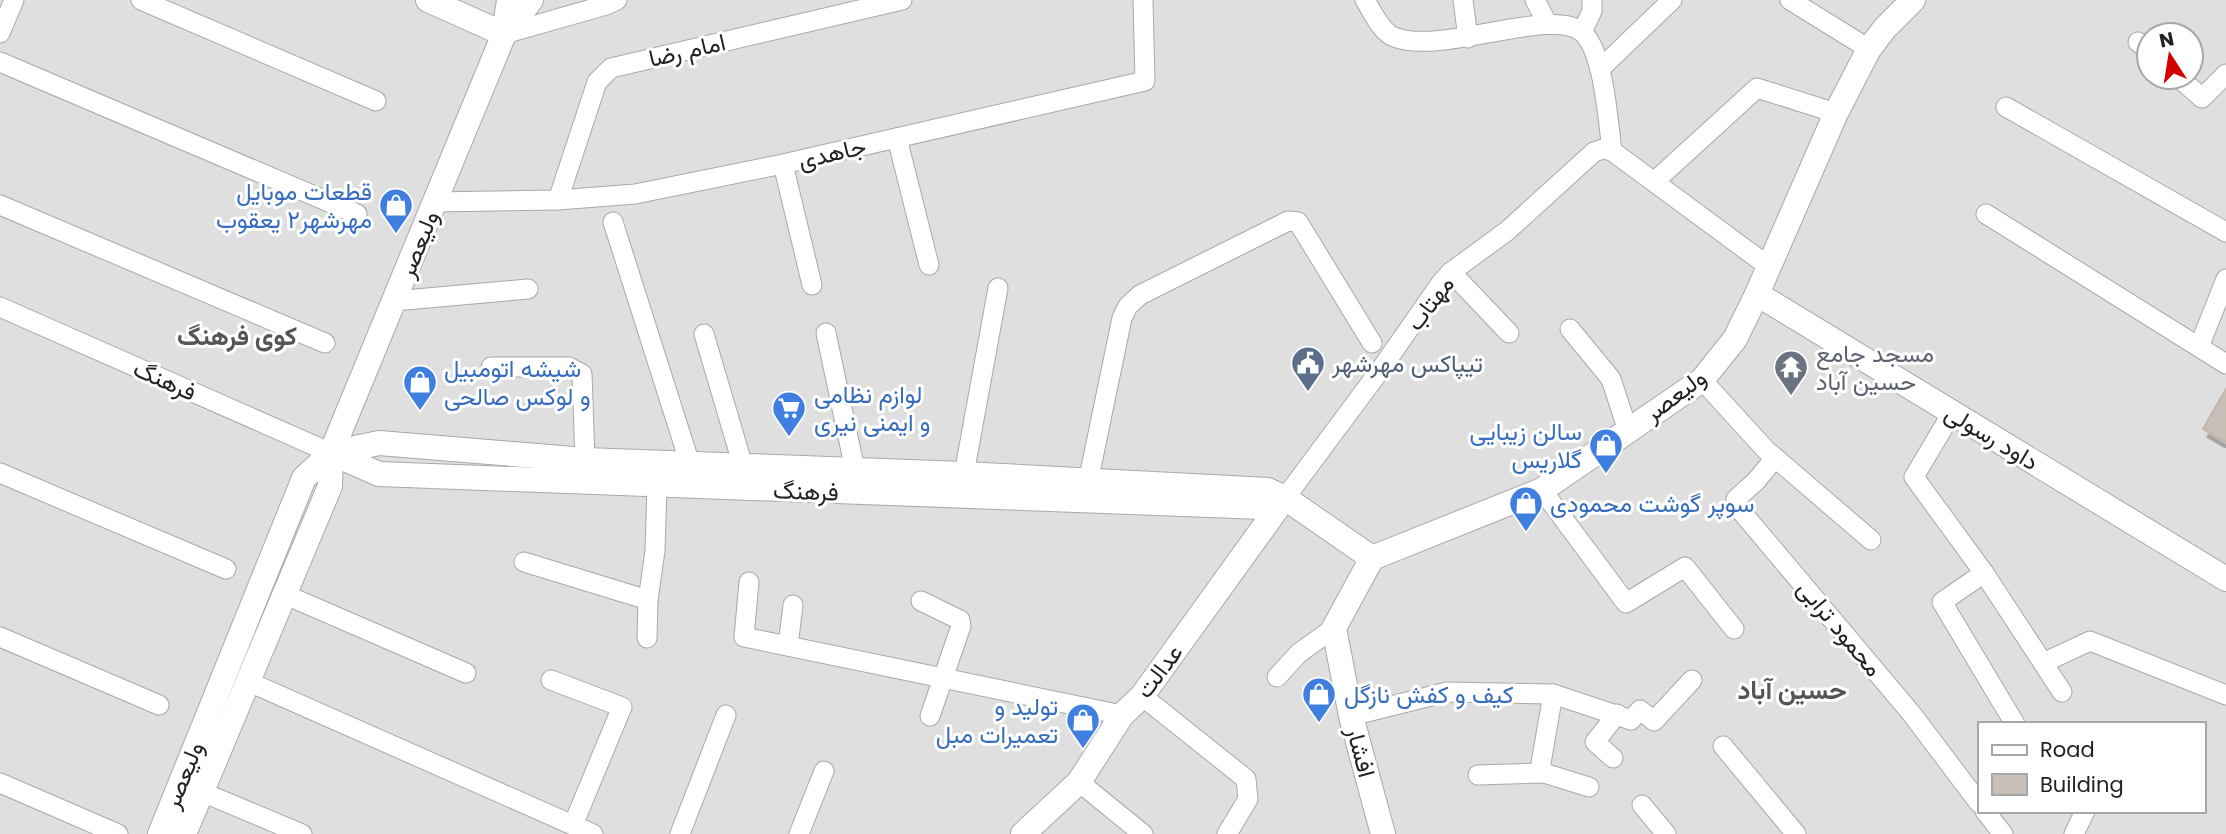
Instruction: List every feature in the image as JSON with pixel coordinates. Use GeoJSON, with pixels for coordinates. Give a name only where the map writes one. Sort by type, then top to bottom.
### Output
{"type":"FeatureCollection","features":[{"type":"Feature","properties":{"kind":"street"},"geometry":{"type":"LineString","coordinates":[[0,33],[14,0]]}},
{"type":"Feature","properties":{"kind":"street"},"geometry":{"type":"LineString","coordinates":[[141,0],[376,101]]}},
{"type":"Feature","properties":{"kind":"street"},"geometry":{"type":"LineString","coordinates":[[428,0],[504,34],[617,0]]}},
{"type":"Feature","properties":{"kind":"street"},"geometry":{"type":"LineString","coordinates":[[504,34],[509,0]]}},
{"type":"Feature","properties":{"kind":"street"},"geometry":{"type":"LineString","coordinates":[[504,34],[531,0]]}},
{"type":"Feature","properties":{"kind":"street","name":"امام رضا"},"geometry":{"type":"LineString","coordinates":[[558,200],[597,82],[611,68],[902,0]]}},
{"type":"Feature","properties":{"kind":"street"},"geometry":{"type":"LineString","coordinates":[[1365,0],[1392,37],[1418,41],[1468,38],[1547,23],[1567,23],[1582,32],[1592,46],[1600,69],[1612,151],[1768,266]]}},
{"type":"Feature","properties":{"kind":"street"},"geometry":{"type":"LineString","coordinates":[[1463,0],[1468,38]]}},
{"type":"Feature","properties":{"kind":"street"},"geometry":{"type":"LineString","coordinates":[[1535,0],[1547,23]]}},
{"type":"Feature","properties":{"kind":"street"},"geometry":{"type":"LineString","coordinates":[[1582,32],[1592,11],[1592,0]]}},
{"type":"Feature","properties":{"kind":"street"},"geometry":{"type":"LineString","coordinates":[[1600,69],[1672,0]]}},
{"type":"Feature","properties":{"kind":"street"},"geometry":{"type":"LineString","coordinates":[[1790,0],[1869,50]]}},
{"type":"Feature","properties":{"kind":"street","name":"ولیعصر"},"geometry":{"type":"LineString","coordinates":[[1372,558],[1542,490],[1702,380],[1735,339],[1836,113],[1869,50],[1885,28],[1913,0]]}},
{"type":"Feature","properties":{"kind":"street","name":"جاهدی"},"geometry":{"type":"LineString","coordinates":[[435,202],[558,200],[635,194],[783,164],[1145,81],[1148,1]]}},
{"type":"Feature","properties":{"kind":"street","name":"ولیعصر"},"geometry":{"type":"LineString","coordinates":[[184,834],[330,486],[331,453],[504,34]]}},
{"type":"Feature","properties":{"kind":"street"},"geometry":{"type":"LineString","coordinates":[[0,62],[358,214]]}},
{"type":"Feature","properties":{"kind":"street"},"geometry":{"type":"LineString","coordinates":[[2193,91],[2202,99],[2226,74]]}},
{"type":"Feature","properties":{"kind":"street"},"geometry":{"type":"LineString","coordinates":[[1655,181],[1757,88],[1836,113]]}},
{"type":"Feature","properties":{"kind":"street"},"geometry":{"type":"LineString","coordinates":[[2006,107],[2226,232]]}},
{"type":"Feature","properties":{"kind":"street"},"geometry":{"type":"LineString","coordinates":[[897,138],[929,265]]}},
{"type":"Feature","properties":{"kind":"street","name":"مهتاب"},"geometry":{"type":"LineString","coordinates":[[1285,498],[1381,369],[1441,282],[1507,231],[1585,158],[1603,149],[1612,151]]}},
{"type":"Feature","properties":{"kind":"street"},"geometry":{"type":"LineString","coordinates":[[783,164],[812,285]]}},
{"type":"Feature","properties":{"kind":"street"},"geometry":{"type":"LineString","coordinates":[[0,205],[325,343]]}},
{"type":"Feature","properties":{"kind":"street"},"geometry":{"type":"LineString","coordinates":[[1986,214],[2226,364]]}},
{"type":"Feature","properties":{"kind":"street"},"geometry":{"type":"LineString","coordinates":[[1088,482],[1122,318],[1128,306],[1140,295],[1288,220],[1298,222],[1301,226],[1372,343]]}},
{"type":"Feature","properties":{"kind":"street"},"geometry":{"type":"LineString","coordinates":[[613,222],[690,464]]}},
{"type":"Feature","properties":{"kind":"street"},"geometry":{"type":"LineString","coordinates":[[1451,272],[1509,332]]}},
{"type":"Feature","properties":{"kind":"street"},"geometry":{"type":"LineString","coordinates":[[2199,347],[2226,279]]}},
{"type":"Feature","properties":{"kind":"street"},"geometry":{"type":"LineString","coordinates":[[964,474],[998,288]]}},
{"type":"Feature","properties":{"kind":"street"},"geometry":{"type":"LineString","coordinates":[[394,301],[528,289]]}},
{"type":"Feature","properties":{"kind":"street","name":"داود رسولی"},"geometry":{"type":"LineString","coordinates":[[1757,294],[2226,579]]}},
{"type":"Feature","properties":{"kind":"street","name":"فرهنگ"},"geometry":{"type":"LineString","coordinates":[[0,307],[379,474],[1263,507],[1285,498]]}},
{"type":"Feature","properties":{"kind":"street"},"geometry":{"type":"LineString","coordinates":[[1570,329],[1611,379],[1628,431]]}},
{"type":"Feature","properties":{"kind":"street"},"geometry":{"type":"LineString","coordinates":[[826,333],[855,470]]}},
{"type":"Feature","properties":{"kind":"street"},"geometry":{"type":"LineString","coordinates":[[704,334],[743,466]]}},
{"type":"Feature","properties":{"kind":"street"},"geometry":{"type":"LineString","coordinates":[[491,367],[569,367],[582,374],[585,460]]}},
{"type":"Feature","properties":{"kind":"street"},"geometry":{"type":"LineString","coordinates":[[1702,380],[1776,458],[1871,540]]}},
{"type":"Feature","properties":{"kind":"street"},"geometry":{"type":"LineString","coordinates":[[1952,413],[1914,477],[1984,573],[2062,691]]}},
{"type":"Feature","properties":{"kind":"street","name":"فرهنگ"},"geometry":{"type":"LineString","coordinates":[[331,453],[379,443],[585,460],[964,474],[1268,490],[1285,498],[1372,558]]}},
{"type":"Feature","properties":{"kind":"street","name":"ولیعصر"},"geometry":{"type":"LineString","coordinates":[[160,834],[304,478],[331,453]]}},
{"type":"Feature","properties":{"kind":"street","name":"محمود ترابی"},"geometry":{"type":"LineString","coordinates":[[1776,458],[1736,499],[1740,510],[1911,713],[1978,802]]}},
{"type":"Feature","properties":{"kind":"street"},"geometry":{"type":"LineString","coordinates":[[0,473],[226,569]]}},
{"type":"Feature","properties":{"kind":"street"},"geometry":{"type":"LineString","coordinates":[[647,638],[648,600],[655,551],[657,486]]}},
{"type":"Feature","properties":{"kind":"street"},"geometry":{"type":"LineString","coordinates":[[1542,490],[1626,603],[1685,567],[1734,629]]}},
{"type":"Feature","properties":{"kind":"street","name":"عدالت"},"geometry":{"type":"LineString","coordinates":[[1029,833],[1079,782],[1122,715],[1142,696],[1285,498]]}},
{"type":"Feature","properties":{"kind":"street"},"geometry":{"type":"LineString","coordinates":[[1277,677],[1300,653],[1334,628],[1372,558]]}},
{"type":"Feature","properties":{"kind":"street"},"geometry":{"type":"LineString","coordinates":[[524,562],[648,600]]}},
{"type":"Feature","properties":{"kind":"street"},"geometry":{"type":"LineString","coordinates":[[1984,573],[1942,602],[2014,722]]}},
{"type":"Feature","properties":{"kind":"street"},"geometry":{"type":"LineString","coordinates":[[749,582],[744,637],[1122,715]]}},
{"type":"Feature","properties":{"kind":"street"},"geometry":{"type":"LineString","coordinates":[[286,595],[466,673]]}},
{"type":"Feature","properties":{"kind":"street"},"geometry":{"type":"LineString","coordinates":[[920,601],[960,620],[960,633],[930,716]]}},
{"type":"Feature","properties":{"kind":"street"},"geometry":{"type":"LineString","coordinates":[[788,646],[793,604]]}},
{"type":"Feature","properties":{"kind":"street","name":"افشار"},"geometry":{"type":"LineString","coordinates":[[1334,628],[1351,716],[1383,834]]}},
{"type":"Feature","properties":{"kind":"street"},"geometry":{"type":"LineString","coordinates":[[0,637],[159,705]]}},
{"type":"Feature","properties":{"kind":"street"},"geometry":{"type":"LineString","coordinates":[[2043,663],[2090,641],[2226,695]]}},
{"type":"Feature","properties":{"kind":"street"},"geometry":{"type":"LineString","coordinates":[[551,680],[622,708],[573,825]]}},
{"type":"Feature","properties":{"kind":"street"},"geometry":{"type":"LineString","coordinates":[[1351,716],[1447,692],[1553,694],[1632,720],[1640,710],[1654,722],[1692,680]]}},
{"type":"Feature","properties":{"kind":"street"},"geometry":{"type":"LineString","coordinates":[[248,682],[593,834]]}},
{"type":"Feature","properties":{"kind":"street"},"geometry":{"type":"LineString","coordinates":[[1545,773],[1540,769],[1553,694]]}},
{"type":"Feature","properties":{"kind":"street"},"geometry":{"type":"LineString","coordinates":[[1142,696],[1246,779],[1248,799],[1227,834]]}},
{"type":"Feature","properties":{"kind":"street"},"geometry":{"type":"LineString","coordinates":[[1613,758],[1595,742],[1617,714]]}},
{"type":"Feature","properties":{"kind":"street"},"geometry":{"type":"LineString","coordinates":[[680,834],[726,715]]}},
{"type":"Feature","properties":{"kind":"street"},"geometry":{"type":"LineString","coordinates":[[1723,746],[1796,834]]}},
{"type":"Feature","properties":{"kind":"street"},"geometry":{"type":"LineString","coordinates":[[799,834],[824,771]]}},
{"type":"Feature","properties":{"kind":"street"},"geometry":{"type":"LineString","coordinates":[[1478,775],[1545,773],[1589,787]]}},
{"type":"Feature","properties":{"kind":"street"},"geometry":{"type":"LineString","coordinates":[[1079,782],[1143,834]]}},
{"type":"Feature","properties":{"kind":"street"},"geometry":{"type":"LineString","coordinates":[[0,783],[118,834]]}},
{"type":"Feature","properties":{"kind":"street"},"geometry":{"type":"LineString","coordinates":[[202,792],[302,834]]}},
{"type":"Feature","properties":{"kind":"street"},"geometry":{"type":"LineString","coordinates":[[1642,805],[1666,834]]}},
{"type":"Feature","properties":{"kind":"street"},"geometry":{"type":"LineString","coordinates":[[1987,813],[2003,834]]}},
{"type":"Feature","properties":{"kind":"street"},"geometry":{"type":"LineString","coordinates":[[2074,834],[2084,813]]}},
{"type":"Feature","properties":{"kind":"shaded area"},"geometry":{"type":"Polygon","coordinates":[[[0,0],[2226,0],[2226,834],[0,834],[0,0]]]}},
{"type":"Feature","properties":{"kind":"building"},"geometry":{"type":"Polygon","coordinates":[[[2226,389],[2226,440],[2225,442],[2203,429],[2226,389]]]}},
{"type":"Feature","properties":{"kind":"place","name":"قطعات موبایل مهرشهر۲ یعقوب"},"geometry":{"type":"Point","coordinates":[396,235]}},
{"type":"Feature","properties":{"kind":"place","name":"تیپاکس مهرشهر"},"geometry":{"type":"Point","coordinates":[1308,393]}},
{"type":"Feature","properties":{"kind":"place","name":"مسجد جامع حسین آباد"},"geometry":{"type":"Point","coordinates":[1791,397]}},
{"type":"Feature","properties":{"kind":"place","name":"شیشه اتومبیل و لوکس صالحی"},"geometry":{"type":"Point","coordinates":[420,412]}},
{"type":"Feature","properties":{"kind":"place","name":"لوازم نظامی و ایمنی نیری"},"geometry":{"type":"Point","coordinates":[789,438]}},
{"type":"Feature","properties":{"kind":"place","name":"سالن زیبایی گلاریس"},"geometry":{"type":"Point","coordinates":[1606,475]}},
{"type":"Feature","properties":{"kind":"place","name":"سوپر گوشت محمودی"},"geometry":{"type":"Point","coordinates":[1526,533]}},
{"type":"Feature","properties":{"kind":"place","name":"کیف و کفش نازگل"},"geometry":{"type":"Point","coordinates":[1319,724]}},
{"type":"Feature","properties":{"kind":"place","name":"تولید و تعمیرات مبل"},"geometry":{"type":"Point","coordinates":[1083,750]}},
{"type":"Feature","properties":{"kind":"district","name":"کوی فرهنگ"},"geometry":{"type":"Point","coordinates":[237,336]}},
{"type":"Feature","properties":{"kind":"district","name":"حسین آباد"},"geometry":{"type":"Point","coordinates":[1792,690]}}]}
